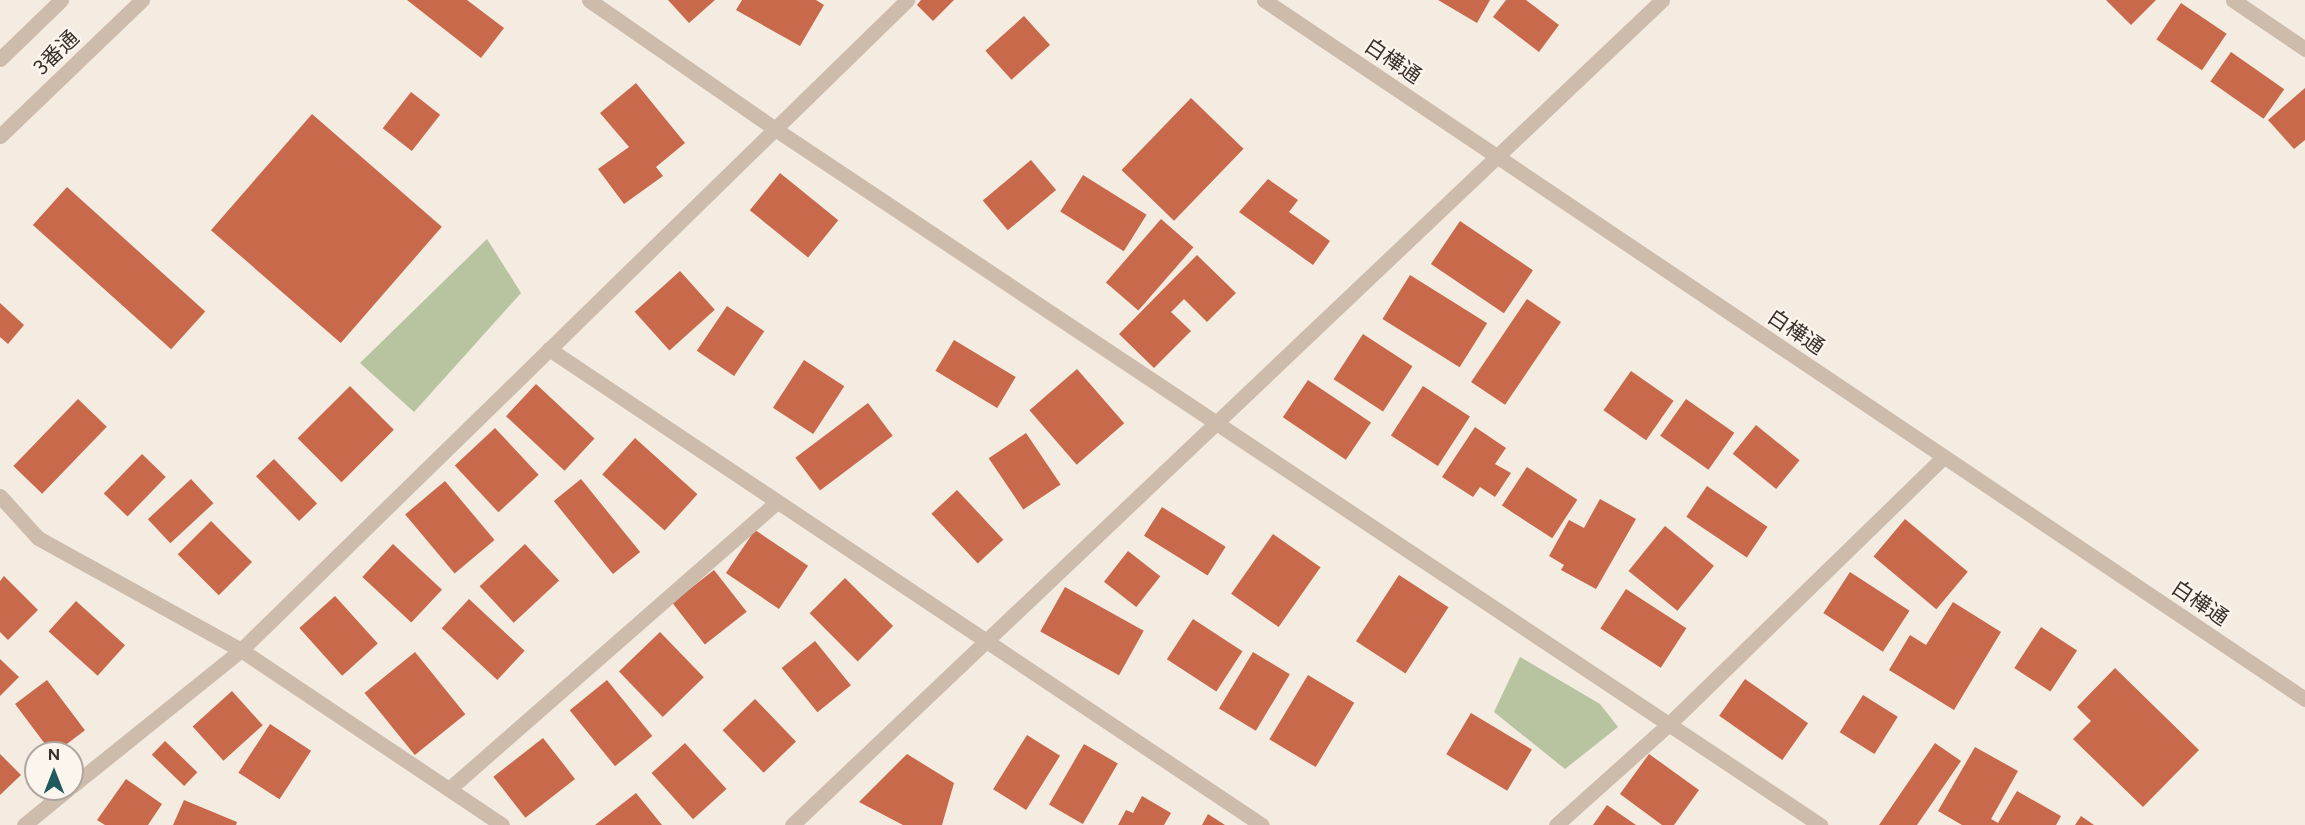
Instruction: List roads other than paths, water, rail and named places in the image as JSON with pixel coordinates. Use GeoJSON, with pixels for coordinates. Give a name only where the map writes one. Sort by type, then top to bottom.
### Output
{"type":"FeatureCollection","features":[{"type":"Feature","properties":{"kind":"street","name":"3番通"},"geometry":{"type":"LineString","coordinates":[[0,59],[61,0]]}},
{"type":"Feature","properties":{"kind":"street","name":"3番通"},"geometry":{"type":"LineString","coordinates":[[0,136],[142,0]]}},
{"type":"Feature","properties":{"kind":"street"},"geometry":{"type":"LineString","coordinates":[[589,0],[775,129],[1820,825]]}},
{"type":"Feature","properties":{"kind":"street"},"geometry":{"type":"LineString","coordinates":[[84,776],[241,650],[907,0]]}},
{"type":"Feature","properties":{"kind":"street","name":"白樺通"},"geometry":{"type":"LineString","coordinates":[[1264,0],[2305,699]]}},
{"type":"Feature","properties":{"kind":"street"},"geometry":{"type":"LineString","coordinates":[[792,825],[1662,0]]}},
{"type":"Feature","properties":{"kind":"street"},"geometry":{"type":"LineString","coordinates":[[2233,0],[2305,49]]}},
{"type":"Feature","properties":{"kind":"street"},"geometry":{"type":"LineString","coordinates":[[549,349],[985,643],[1262,825]]}},
{"type":"Feature","properties":{"kind":"street"},"geometry":{"type":"LineString","coordinates":[[1556,825],[1669,724],[1944,457]]}},
{"type":"Feature","properties":{"kind":"street"},"geometry":{"type":"LineString","coordinates":[[0,496],[38,538],[241,650],[502,825]]}},
{"type":"Feature","properties":{"kind":"street"},"geometry":{"type":"LineString","coordinates":[[449,789],[776,503]]}},
{"type":"Feature","properties":{"kind":"street"},"geometry":{"type":"LineString","coordinates":[[24,825],[53,801]]}}]}
